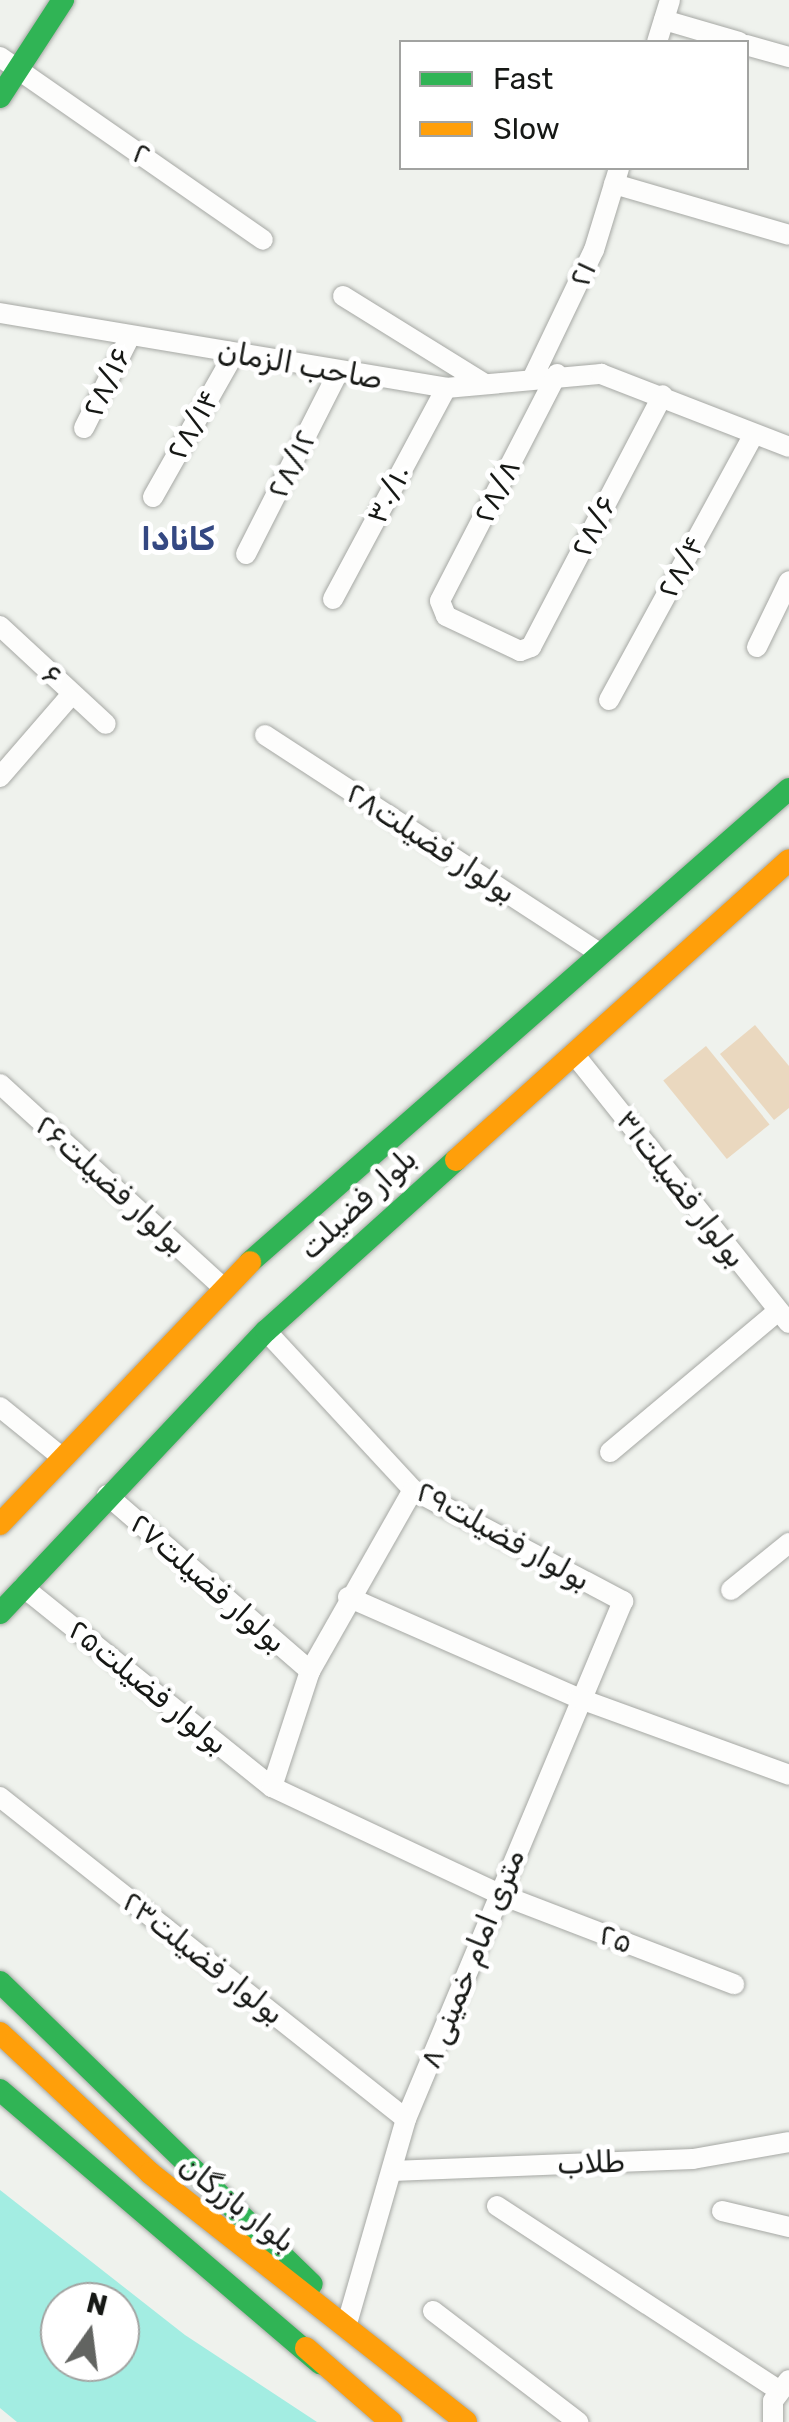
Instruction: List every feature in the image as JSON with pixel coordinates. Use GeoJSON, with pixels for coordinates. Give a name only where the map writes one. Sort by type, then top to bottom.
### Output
{"type":"FeatureCollection","features":[{"type":"Feature","properties":{"kind":"main road"},"geometry":{"type":"LineString","coordinates":[[0,96],[9,62],[63,0]]}},
{"type":"Feature","properties":{"kind":"main road","name":"بلوار فضیلت"},"geometry":{"type":"LineString","coordinates":[[750,820],[789,778]]}},
{"type":"Feature","properties":{"kind":"main road","name":"بلوار فضیلت"},"geometry":{"type":"LineString","coordinates":[[0,1524],[59,1454],[222,1287],[596,952],[789,789]]}},
{"type":"Feature","properties":{"kind":"main road","name":"بلوار فضیلت"},"geometry":{"type":"LineString","coordinates":[[0,1613],[107,1495],[266,1331],[459,1151],[788,866]]}},
{"type":"Feature","properties":{"kind":"main road"},"geometry":{"type":"LineString","coordinates":[[424,1108],[459,1151]]}},
{"type":"Feature","properties":{"kind":"main road"},"geometry":{"type":"LineString","coordinates":[[0,1982],[285,2250],[346,2326]]}},
{"type":"Feature","properties":{"kind":"main road"},"geometry":{"type":"LineString","coordinates":[[0,2033],[150,2174]]}},
{"type":"Feature","properties":{"kind":"main road"},"geometry":{"type":"LineString","coordinates":[[0,2090],[320,2363]]}},
{"type":"Feature","properties":{"kind":"main road","name":"بلوار بازرگان"},"geometry":{"type":"LineString","coordinates":[[150,2174],[466,2422]]}},
{"type":"Feature","properties":{"kind":"main road","name":"بلوار بازرگان"},"geometry":{"type":"LineString","coordinates":[[150,2174],[320,2363],[391,2422]]}},
{"type":"Feature","properties":{"kind":"street"},"geometry":{"type":"LineString","coordinates":[[658,40],[667,10],[734,40]]}},
{"type":"Feature","properties":{"kind":"street"},"geometry":{"type":"LineString","coordinates":[[749,46],[789,57]]}},
{"type":"Feature","properties":{"kind":"street","name":"۲"},"geometry":{"type":"LineString","coordinates":[[9,62],[263,240]]}},
{"type":"Feature","properties":{"kind":"street"},"geometry":{"type":"LineString","coordinates":[[617,176],[789,235]]}},
{"type":"Feature","properties":{"kind":"street","name":"۲۱"},"geometry":{"type":"LineString","coordinates":[[534,375],[617,176]]}},
{"type":"Feature","properties":{"kind":"street"},"geometry":{"type":"LineString","coordinates":[[342,296],[486,384]]}},
{"type":"Feature","properties":{"kind":"street","name":"صاحب الزمان"},"geometry":{"type":"LineString","coordinates":[[0,313],[338,373],[446,388],[534,375],[601,374],[662,394],[789,447]]}},
{"type":"Feature","properties":{"kind":"street","name":"۲۸/۱۶"},"geometry":{"type":"LineString","coordinates":[[84,428],[130,336]]}},
{"type":"Feature","properties":{"kind":"street","name":"۲۸/۱۴"},"geometry":{"type":"LineString","coordinates":[[153,497],[234,354]]}},
{"type":"Feature","properties":{"kind":"street","name":"۲۸/۱۲"},"geometry":{"type":"LineString","coordinates":[[246,554],[338,373]]}},
{"type":"Feature","properties":{"kind":"street","name":"۲۸/۸"},"geometry":{"type":"LineString","coordinates":[[520,651],[440,609],[558,374]]}},
{"type":"Feature","properties":{"kind":"street","name":"۳۰/۱۰"},"geometry":{"type":"LineString","coordinates":[[332,600],[446,388]]}},
{"type":"Feature","properties":{"kind":"street","name":"۲۸/۶"},"geometry":{"type":"LineString","coordinates":[[520,651],[531,647],[662,394]]}},
{"type":"Feature","properties":{"kind":"street","name":"۲۸/۴"},"geometry":{"type":"LineString","coordinates":[[609,700],[754,434]]}},
{"type":"Feature","properties":{"kind":"street"},"geometry":{"type":"LineString","coordinates":[[757,648],[789,581]]}},
{"type":"Feature","properties":{"kind":"street","name":"۶"},"geometry":{"type":"LineString","coordinates":[[0,626],[106,724]]}},
{"type":"Feature","properties":{"kind":"street"},"geometry":{"type":"LineString","coordinates":[[0,777],[72,694]]}},
{"type":"Feature","properties":{"kind":"street","name":"بولوار فضیلت۲۸"},"geometry":{"type":"LineString","coordinates":[[265,735],[596,952]]}},
{"type":"Feature","properties":{"kind":"street","name":"بولوار فضیلت۳۱"},"geometry":{"type":"LineString","coordinates":[[574,1054],[784,1317]]}},
{"type":"Feature","properties":{"kind":"street","name":"بولوار فضیلت۲۶"},"geometry":{"type":"LineString","coordinates":[[0,1084],[222,1287]]}},
{"type":"Feature","properties":{"kind":"street"},"geometry":{"type":"LineString","coordinates":[[610,1452],[784,1317]]}},
{"type":"Feature","properties":{"kind":"street","name":"بولوار فضیلت۲۹"},"geometry":{"type":"LineString","coordinates":[[266,1331],[413,1490],[623,1601]]}},
{"type":"Feature","properties":{"kind":"street"},"geometry":{"type":"LineString","coordinates":[[0,1407],[59,1454]]}},
{"type":"Feature","properties":{"kind":"street"},"geometry":{"type":"LineString","coordinates":[[272,1788],[310,1671],[348,1597],[413,1490]]}},
{"type":"Feature","properties":{"kind":"street","name":"بولوار فضیلت۲۷"},"geometry":{"type":"LineString","coordinates":[[107,1495],[310,1671]]}},
{"type":"Feature","properties":{"kind":"street"},"geometry":{"type":"LineString","coordinates":[[731,1590],[789,1543]]}},
{"type":"Feature","properties":{"kind":"street","name":"بولوار فضیلت۲۵"},"geometry":{"type":"LineString","coordinates":[[23,1587],[272,1788],[499,1894]]}},
{"type":"Feature","properties":{"kind":"street"},"geometry":{"type":"LineString","coordinates":[[348,1597],[578,1698],[789,1775]]}},
{"type":"Feature","properties":{"kind":"street","name":"۸ متری امام خمینی"},"geometry":{"type":"LineString","coordinates":[[346,2326],[406,2119],[578,1698],[623,1601]]}},
{"type":"Feature","properties":{"kind":"street","name":"بولوار فضیلت۲۳"},"geometry":{"type":"LineString","coordinates":[[0,1797],[406,2119]]}},
{"type":"Feature","properties":{"kind":"street","name":"۲۵"},"geometry":{"type":"LineString","coordinates":[[499,1894],[734,1984]]}},
{"type":"Feature","properties":{"kind":"street","name":"طلاب"},"geometry":{"type":"LineString","coordinates":[[392,2171],[694,2159],[789,2142]]}},
{"type":"Feature","properties":{"kind":"street"},"geometry":{"type":"LineString","coordinates":[[497,2206],[783,2385],[773,2422]]}},
{"type":"Feature","properties":{"kind":"street"},"geometry":{"type":"LineString","coordinates":[[722,2211],[789,2227]]}},
{"type":"Feature","properties":{"kind":"street"},"geometry":{"type":"LineString","coordinates":[[433,2311],[578,2422]]}},
{"type":"Feature","properties":{"kind":"shaded area"},"geometry":{"type":"Polygon","coordinates":[[[755,1025],[789,1066],[789,1108],[774,1120],[720,1054],[755,1025]]]}},
{"type":"Feature","properties":{"kind":"shaded area"},"geometry":{"type":"Polygon","coordinates":[[[706,1046],[770,1124],[727,1159],[663,1081],[706,1046]]]}},
{"type":"Feature","properties":{"kind":"water"},"geometry":{"type":"Polygon","coordinates":[[[0,2190],[117,2282],[40,2282],[40,2382],[140,2382],[140,2300],[185,2335],[317,2422],[17,2422],[0,2408],[0,2190]]]}},
{"type":"Feature","properties":{"kind":"traffic: fast"},"geometry":{"type":"LineString","coordinates":[[0,97],[63,0]]}},
{"type":"Feature","properties":{"kind":"traffic: fast"},"geometry":{"type":"LineString","coordinates":[[250,1262],[789,789]]}},
{"type":"Feature","properties":{"kind":"traffic: fast"},"geometry":{"type":"LineString","coordinates":[[0,1613],[266,1331],[456,1160]]}},
{"type":"Feature","properties":{"kind":"traffic: fast"},"geometry":{"type":"LineString","coordinates":[[0,1982],[312,2284]]}},
{"type":"Feature","properties":{"kind":"traffic: fast"},"geometry":{"type":"LineString","coordinates":[[0,2090],[320,2363]]}},
{"type":"Feature","properties":{"kind":"traffic: slow"},"geometry":{"type":"LineString","coordinates":[[456,1160],[789,860]]}},
{"type":"Feature","properties":{"kind":"traffic: slow"},"geometry":{"type":"LineString","coordinates":[[0,1524],[250,1262]]}},
{"type":"Feature","properties":{"kind":"traffic: slow"},"geometry":{"type":"LineString","coordinates":[[0,2033],[150,2173],[466,2422]]}},
{"type":"Feature","properties":{"kind":"traffic: slow"},"geometry":{"type":"LineString","coordinates":[[306,2348],[391,2422]]}},
{"type":"Feature","properties":{"kind":"district","name":"کانادا"},"geometry":{"type":"Point","coordinates":[178,539]}}]}
